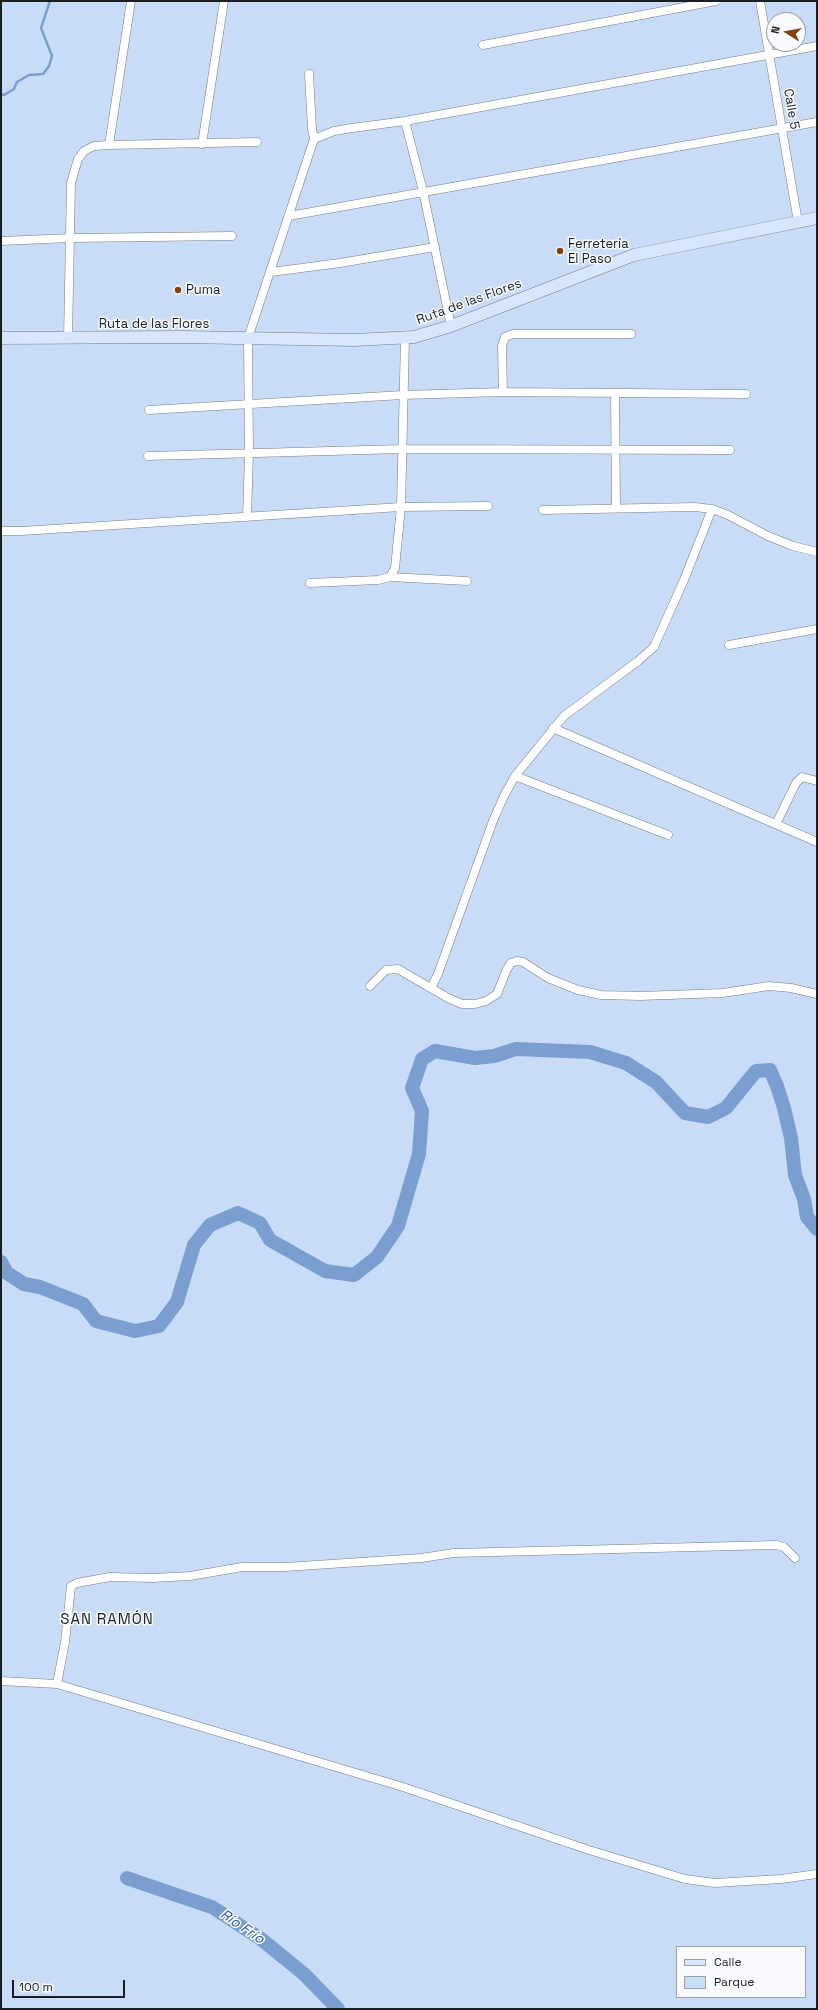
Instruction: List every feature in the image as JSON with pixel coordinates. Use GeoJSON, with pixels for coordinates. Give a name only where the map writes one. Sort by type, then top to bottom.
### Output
{"type":"FeatureCollection","features":[{"type":"Feature","properties":{"kind":"main road","name":"Ruta de las Flores"},"geometry":{"type":"LineString","coordinates":[[1,338],[248,338],[354,340],[404,338],[427,334],[451,326],[612,262],[634,255],[817,218]]}},
{"type":"Feature","properties":{"kind":"street"},"geometry":{"type":"LineString","coordinates":[[109,144],[131,1]]}},
{"type":"Feature","properties":{"kind":"street"},"geometry":{"type":"LineString","coordinates":[[202,144],[224,1]]}},
{"type":"Feature","properties":{"kind":"street"},"geometry":{"type":"LineString","coordinates":[[484,45],[716,1]]}},
{"type":"Feature","properties":{"kind":"street","name":"Calle 5"},"geometry":{"type":"LineString","coordinates":[[760,1],[798,222]]}},
{"type":"Feature","properties":{"kind":"street"},"geometry":{"type":"LineString","coordinates":[[314,139],[334,131],[405,121],[817,46]]}},
{"type":"Feature","properties":{"kind":"street"},"geometry":{"type":"LineString","coordinates":[[247,517],[249,453],[248,338],[314,139],[309,74]]}},
{"type":"Feature","properties":{"kind":"street"},"geometry":{"type":"LineString","coordinates":[[405,121],[423,191],[451,326]]}},
{"type":"Feature","properties":{"kind":"street"},"geometry":{"type":"LineString","coordinates":[[289,216],[817,122]]}},
{"type":"Feature","properties":{"kind":"street"},"geometry":{"type":"LineString","coordinates":[[68,338],[71,182],[78,159],[84,150],[109,144],[202,144],[257,142]]}},
{"type":"Feature","properties":{"kind":"street"},"geometry":{"type":"LineString","coordinates":[[1,241],[71,238],[232,236]]}},
{"type":"Feature","properties":{"kind":"street"},"geometry":{"type":"LineString","coordinates":[[271,272],[340,263],[434,247]]}},
{"type":"Feature","properties":{"kind":"street"},"geometry":{"type":"LineString","coordinates":[[503,392],[502,346],[505,337],[513,334],[631,334]]}},
{"type":"Feature","properties":{"kind":"street"},"geometry":{"type":"LineString","coordinates":[[390,577],[395,568],[401,507],[404,338]]}},
{"type":"Feature","properties":{"kind":"street"},"geometry":{"type":"LineString","coordinates":[[149,410],[503,392],[746,394]]}},
{"type":"Feature","properties":{"kind":"street"},"geometry":{"type":"LineString","coordinates":[[615,393],[616,508]]}},
{"type":"Feature","properties":{"kind":"street"},"geometry":{"type":"LineString","coordinates":[[148,456],[402,449],[730,450]]}},
{"type":"Feature","properties":{"kind":"street"},"geometry":{"type":"LineString","coordinates":[[1,530],[21,531],[137,522],[247,517],[401,507],[488,506]]}},
{"type":"Feature","properties":{"kind":"street"},"geometry":{"type":"LineString","coordinates":[[543,510],[695,507],[712,509],[728,515],[768,536],[793,546],[817,552]]}},
{"type":"Feature","properties":{"kind":"street"},"geometry":{"type":"LineString","coordinates":[[431,988],[493,821],[515,776],[553,728],[576,706],[611,682],[654,647],[687,572],[712,509]]}},
{"type":"Feature","properties":{"kind":"street"},"geometry":{"type":"LineString","coordinates":[[310,583],[378,580],[390,577],[467,581]]}},
{"type":"Feature","properties":{"kind":"street"},"geometry":{"type":"LineString","coordinates":[[729,645],[817,628]]}},
{"type":"Feature","properties":{"kind":"street"},"geometry":{"type":"LineString","coordinates":[[553,728],[817,842]]}},
{"type":"Feature","properties":{"kind":"street"},"geometry":{"type":"LineString","coordinates":[[515,776],[668,835]]}},
{"type":"Feature","properties":{"kind":"street"},"geometry":{"type":"LineString","coordinates":[[776,824],[796,782],[802,778],[817,781]]}},
{"type":"Feature","properties":{"kind":"street"},"geometry":{"type":"LineString","coordinates":[[370,986],[386,970],[391,968],[403,971],[448,998],[462,1004],[475,1004],[486,1001],[497,994],[507,969],[511,963],[517,961],[523,962],[548,978],[572,988],[601,995],[640,996],[723,993],[769,986],[790,988],[817,994]]}},
{"type":"Feature","properties":{"kind":"street"},"geometry":{"type":"LineString","coordinates":[[57,1684],[65,1642],[69,1592],[71,1586],[77,1583],[110,1577],[160,1578],[190,1576],[242,1568],[285,1568],[421,1558],[454,1553],[776,1545],[784,1547],[795,1558]]}},
{"type":"Feature","properties":{"kind":"street"},"geometry":{"type":"LineString","coordinates":[[1,1681],[57,1684],[403,1786],[582,1847],[685,1879],[715,1883],[781,1879],[817,1874]]}},
{"type":"Feature","properties":{"kind":"green space"},"geometry":{"type":"Polygon","coordinates":[[[1,1],[817,1],[817,2009],[1,2009],[1,1]]]}},
{"type":"Feature","properties":{"kind":"waterway"},"geometry":{"type":"LineString","coordinates":[[1,94],[4,95],[14,89],[17,82],[29,75],[43,74],[49,66],[52,56],[41,28],[50,1]]}},
{"type":"Feature","properties":{"kind":"waterway"},"geometry":{"type":"LineString","coordinates":[[1,1262],[7,1273],[24,1284],[40,1287],[83,1304],[96,1321],[135,1331],[159,1326],[177,1302],[194,1245],[210,1225],[238,1213],[260,1223],[270,1240],[325,1271],[354,1275],[377,1257],[398,1226],[419,1154],[422,1111],[412,1088],[422,1059],[435,1051],[475,1058],[494,1056],[516,1049],[590,1052],[626,1063],[656,1082],[685,1113],[708,1117],[726,1108],[756,1071],[770,1070],[784,1108],[791,1138],[795,1175],[804,1199],[807,1217],[817,1229]]}},
{"type":"Feature","properties":{"kind":"waterway","name":"Río Frío"},"geometry":{"type":"LineString","coordinates":[[127,1878],[212,1907],[261,1939],[304,1974],[338,2009]]}},
{"type":"Feature","properties":{"kind":"place","name":"Ferretería El Paso"},"geometry":{"type":"Point","coordinates":[560,251]}},
{"type":"Feature","properties":{"kind":"place","name":"Puma"},"geometry":{"type":"Point","coordinates":[178,290]}},
{"type":"Feature","properties":{"kind":"district","name":"SAN RAMÓN"},"geometry":{"type":"Point","coordinates":[107,1620]}}]}
